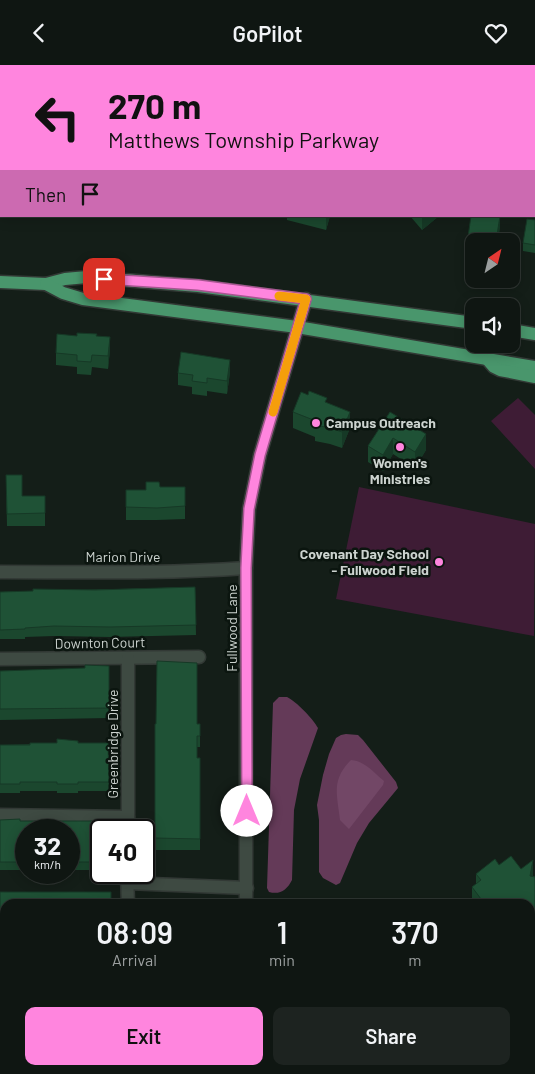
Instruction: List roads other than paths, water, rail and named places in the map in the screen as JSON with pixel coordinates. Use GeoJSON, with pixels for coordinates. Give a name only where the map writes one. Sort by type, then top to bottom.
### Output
{"type":"FeatureCollection","features":[{"type":"Feature","properties":{"kind":"main road"},"geometry":{"type":"LineString","coordinates":[[0,282],[46,284],[65,279],[87,277],[198,285],[465,322]]}},
{"type":"Feature","properties":{"kind":"main road"},"geometry":{"type":"LineString","coordinates":[[46,284],[63,293],[83,299],[297,327],[535,367]]}},
{"type":"Feature","properties":{"kind":"main road"},"geometry":{"type":"LineString","coordinates":[[520,332],[535,334]]}},
{"type":"Feature","properties":{"kind":"main road"},"geometry":{"type":"LineString","coordinates":[[486,358],[494,367],[535,377]]}},
{"type":"Feature","properties":{"kind":"street","name":"Fullwood Lane"},"geometry":{"type":"LineString","coordinates":[[246,899],[247,539],[253,486],[260,455],[306,299]]}},
{"type":"Feature","properties":{"kind":"street","name":"Marion Drive"},"geometry":{"type":"LineString","coordinates":[[0,572],[132,573],[246,568]]}},
{"type":"Feature","properties":{"kind":"street","name":"Downton Court"},"geometry":{"type":"LineString","coordinates":[[0,659],[200,657]]}},
{"type":"Feature","properties":{"kind":"street","name":"Greenbridge Drive"},"geometry":{"type":"LineString","coordinates":[[128,658],[128,819]]}},
{"type":"Feature","properties":{"kind":"street"},"geometry":{"type":"LineString","coordinates":[[0,815],[90,821]]}},
{"type":"Feature","properties":{"kind":"street"},"geometry":{"type":"LineString","coordinates":[[155,880],[246,888]]}},
{"type":"Feature","properties":{"kind":"street"},"geometry":{"type":"LineString","coordinates":[[128,884],[128,899]]}},
{"type":"Feature","properties":{"kind":"place","name":"Campus Outreach"},"geometry":{"type":"Point","coordinates":[316,423]}},
{"type":"Feature","properties":{"kind":"place","name":"Women's Ministries"},"geometry":{"type":"Point","coordinates":[400,447]}},
{"type":"Feature","properties":{"kind":"place","name":"Covenant Day School - Fullwood Field"},"geometry":{"type":"Point","coordinates":[439,562]}}]}
